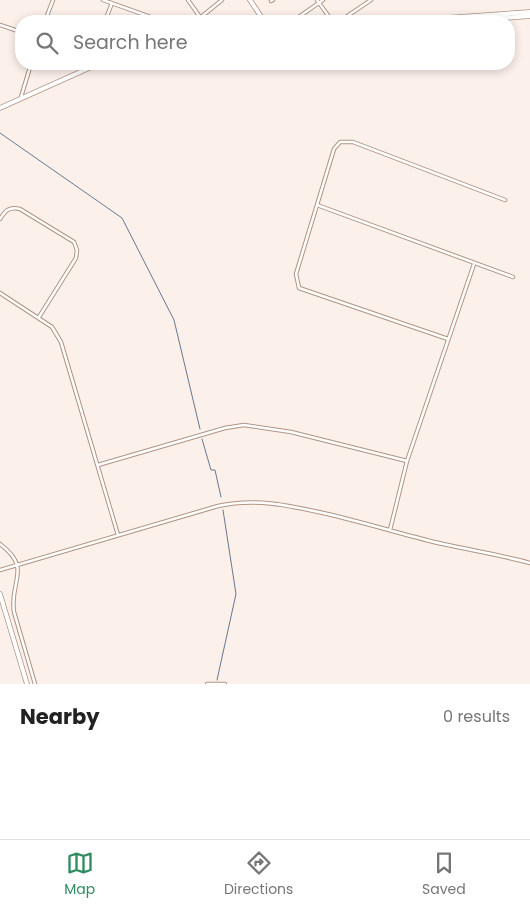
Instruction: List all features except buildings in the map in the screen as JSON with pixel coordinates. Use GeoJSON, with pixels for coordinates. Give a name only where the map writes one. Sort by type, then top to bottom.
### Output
{"type":"FeatureCollection","features":[{"type":"Feature","properties":{"kind":"main road"},"geometry":{"type":"LineString","coordinates":[[250,0],[260,15]]}},
{"type":"Feature","properties":{"kind":"main road"},"geometry":{"type":"LineString","coordinates":[[488,15],[530,12]]}},
{"type":"Feature","properties":{"kind":"main road"},"geometry":{"type":"LineString","coordinates":[[515,17],[530,16]]}},
{"type":"Feature","properties":{"kind":"main road"},"geometry":{"type":"LineString","coordinates":[[0,108],[84,70]]}},
{"type":"Feature","properties":{"kind":"main road"},"geometry":{"type":"LineString","coordinates":[[0,594],[27,684]]}},
{"type":"Feature","properties":{"kind":"street"},"geometry":{"type":"LineString","coordinates":[[48,15],[54,0]]}},
{"type":"Feature","properties":{"kind":"street"},"geometry":{"type":"LineString","coordinates":[[103,0],[145,15]]}},
{"type":"Feature","properties":{"kind":"street"},"geometry":{"type":"LineString","coordinates":[[188,0],[199,15]]}},
{"type":"Feature","properties":{"kind":"street"},"geometry":{"type":"LineString","coordinates":[[300,15],[318,1],[323,0]]}},
{"type":"Feature","properties":{"kind":"street"},"geometry":{"type":"LineString","coordinates":[[349,15],[371,0]]}},
{"type":"Feature","properties":{"kind":"street"},"geometry":{"type":"LineString","coordinates":[[202,15],[219,1]]}},
{"type":"Feature","properties":{"kind":"street"},"geometry":{"type":"LineString","coordinates":[[318,1],[328,15]]}},
{"type":"Feature","properties":{"kind":"street"},"geometry":{"type":"LineString","coordinates":[[107,15],[112,3]]}},
{"type":"Feature","properties":{"kind":"street"},"geometry":{"type":"LineString","coordinates":[[0,25],[15,30]]}},
{"type":"Feature","properties":{"kind":"street"},"geometry":{"type":"LineString","coordinates":[[21,97],[29,70]]}},
{"type":"Feature","properties":{"kind":"street"},"geometry":{"type":"LineString","coordinates":[[448,340],[299,288],[296,274],[334,149],[336,145],[343,141],[352,142],[505,200]]}},
{"type":"Feature","properties":{"kind":"street"},"geometry":{"type":"LineString","coordinates":[[317,205],[513,277]]}},
{"type":"Feature","properties":{"kind":"street"},"geometry":{"type":"LineString","coordinates":[[0,219],[7,209],[20,209],[74,242],[76,246],[76,258],[39,317]]}},
{"type":"Feature","properties":{"kind":"street"},"geometry":{"type":"LineString","coordinates":[[390,530],[408,461],[474,264]]}},
{"type":"Feature","properties":{"kind":"street"},"geometry":{"type":"LineString","coordinates":[[0,293],[52,327],[61,342],[118,535]]}},
{"type":"Feature","properties":{"kind":"street"},"geometry":{"type":"LineString","coordinates":[[98,465],[225,428],[244,425],[291,432],[408,461]]}},
{"type":"Feature","properties":{"kind":"street"},"geometry":{"type":"LineString","coordinates":[[0,570],[218,506],[256,501],[287,505],[430,541],[530,563]]}},
{"type":"Feature","properties":{"kind":"street"},"geometry":{"type":"LineString","coordinates":[[0,544],[12,553],[17,564],[18,574],[13,601],[14,612],[34,684]]}},
{"type":"Feature","properties":{"kind":"street"},"geometry":{"type":"LineString","coordinates":[[207,684],[225,684]]}},
{"type":"Feature","properties":{"kind":"waterway"},"geometry":{"type":"LineString","coordinates":[[0,133],[122,218],[174,320],[200,429]]}},
{"type":"Feature","properties":{"kind":"waterway"},"geometry":{"type":"LineString","coordinates":[[202,439],[211,470],[215,470],[221,497]]}},
{"type":"Feature","properties":{"kind":"waterway"},"geometry":{"type":"LineString","coordinates":[[217,680],[236,594],[223,510]]}}]}
